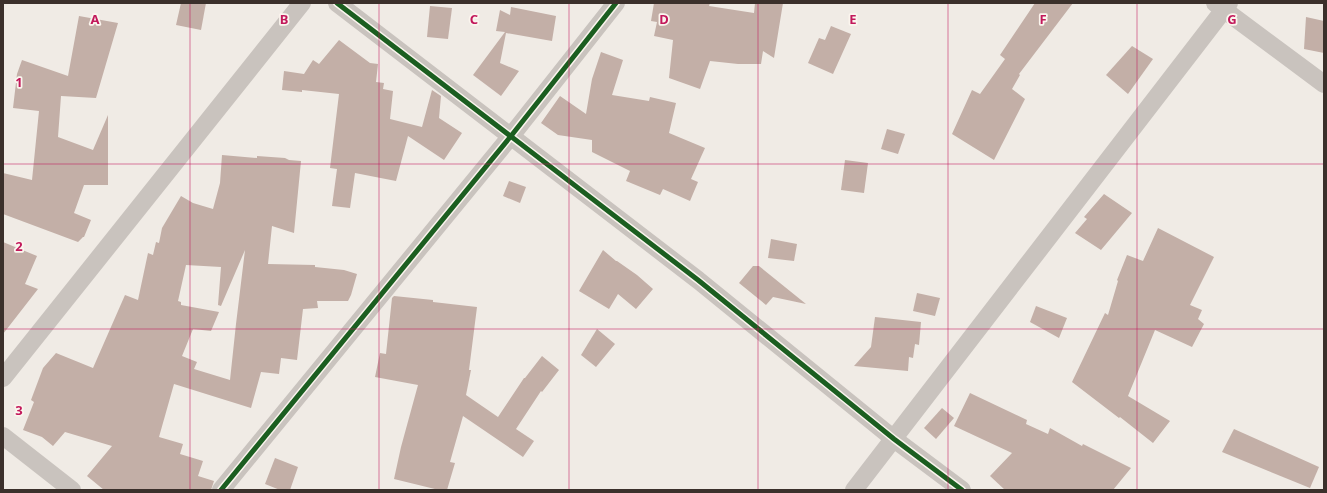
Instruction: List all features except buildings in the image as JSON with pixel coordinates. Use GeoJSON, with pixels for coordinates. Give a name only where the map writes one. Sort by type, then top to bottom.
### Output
{"type":"FeatureCollection","features":[{"type":"Feature","properties":{"kind":"street"},"geometry":{"type":"LineString","coordinates":[[3,378],[302,3]]}},
{"type":"Feature","properties":{"kind":"street"},"geometry":{"type":"LineString","coordinates":[[337,3],[698,280],[894,439],[962,490]]}},
{"type":"Feature","properties":{"kind":"street"},"geometry":{"type":"LineString","coordinates":[[221,490],[511,136],[616,3]]}},
{"type":"Feature","properties":{"kind":"street"},"geometry":{"type":"LineString","coordinates":[[854,490],[1223,5],[1324,84]]}},
{"type":"Feature","properties":{"kind":"street"},"geometry":{"type":"LineString","coordinates":[[3,436],[72,490]]}},
{"type":"Feature","properties":{"kind":"cycle path"},"geometry":{"type":"LineString","coordinates":[[337,3],[698,280],[894,439],[962,490]]}},
{"type":"Feature","properties":{"kind":"cycle path"},"geometry":{"type":"LineString","coordinates":[[221,490],[511,136],[616,3]]}}]}
